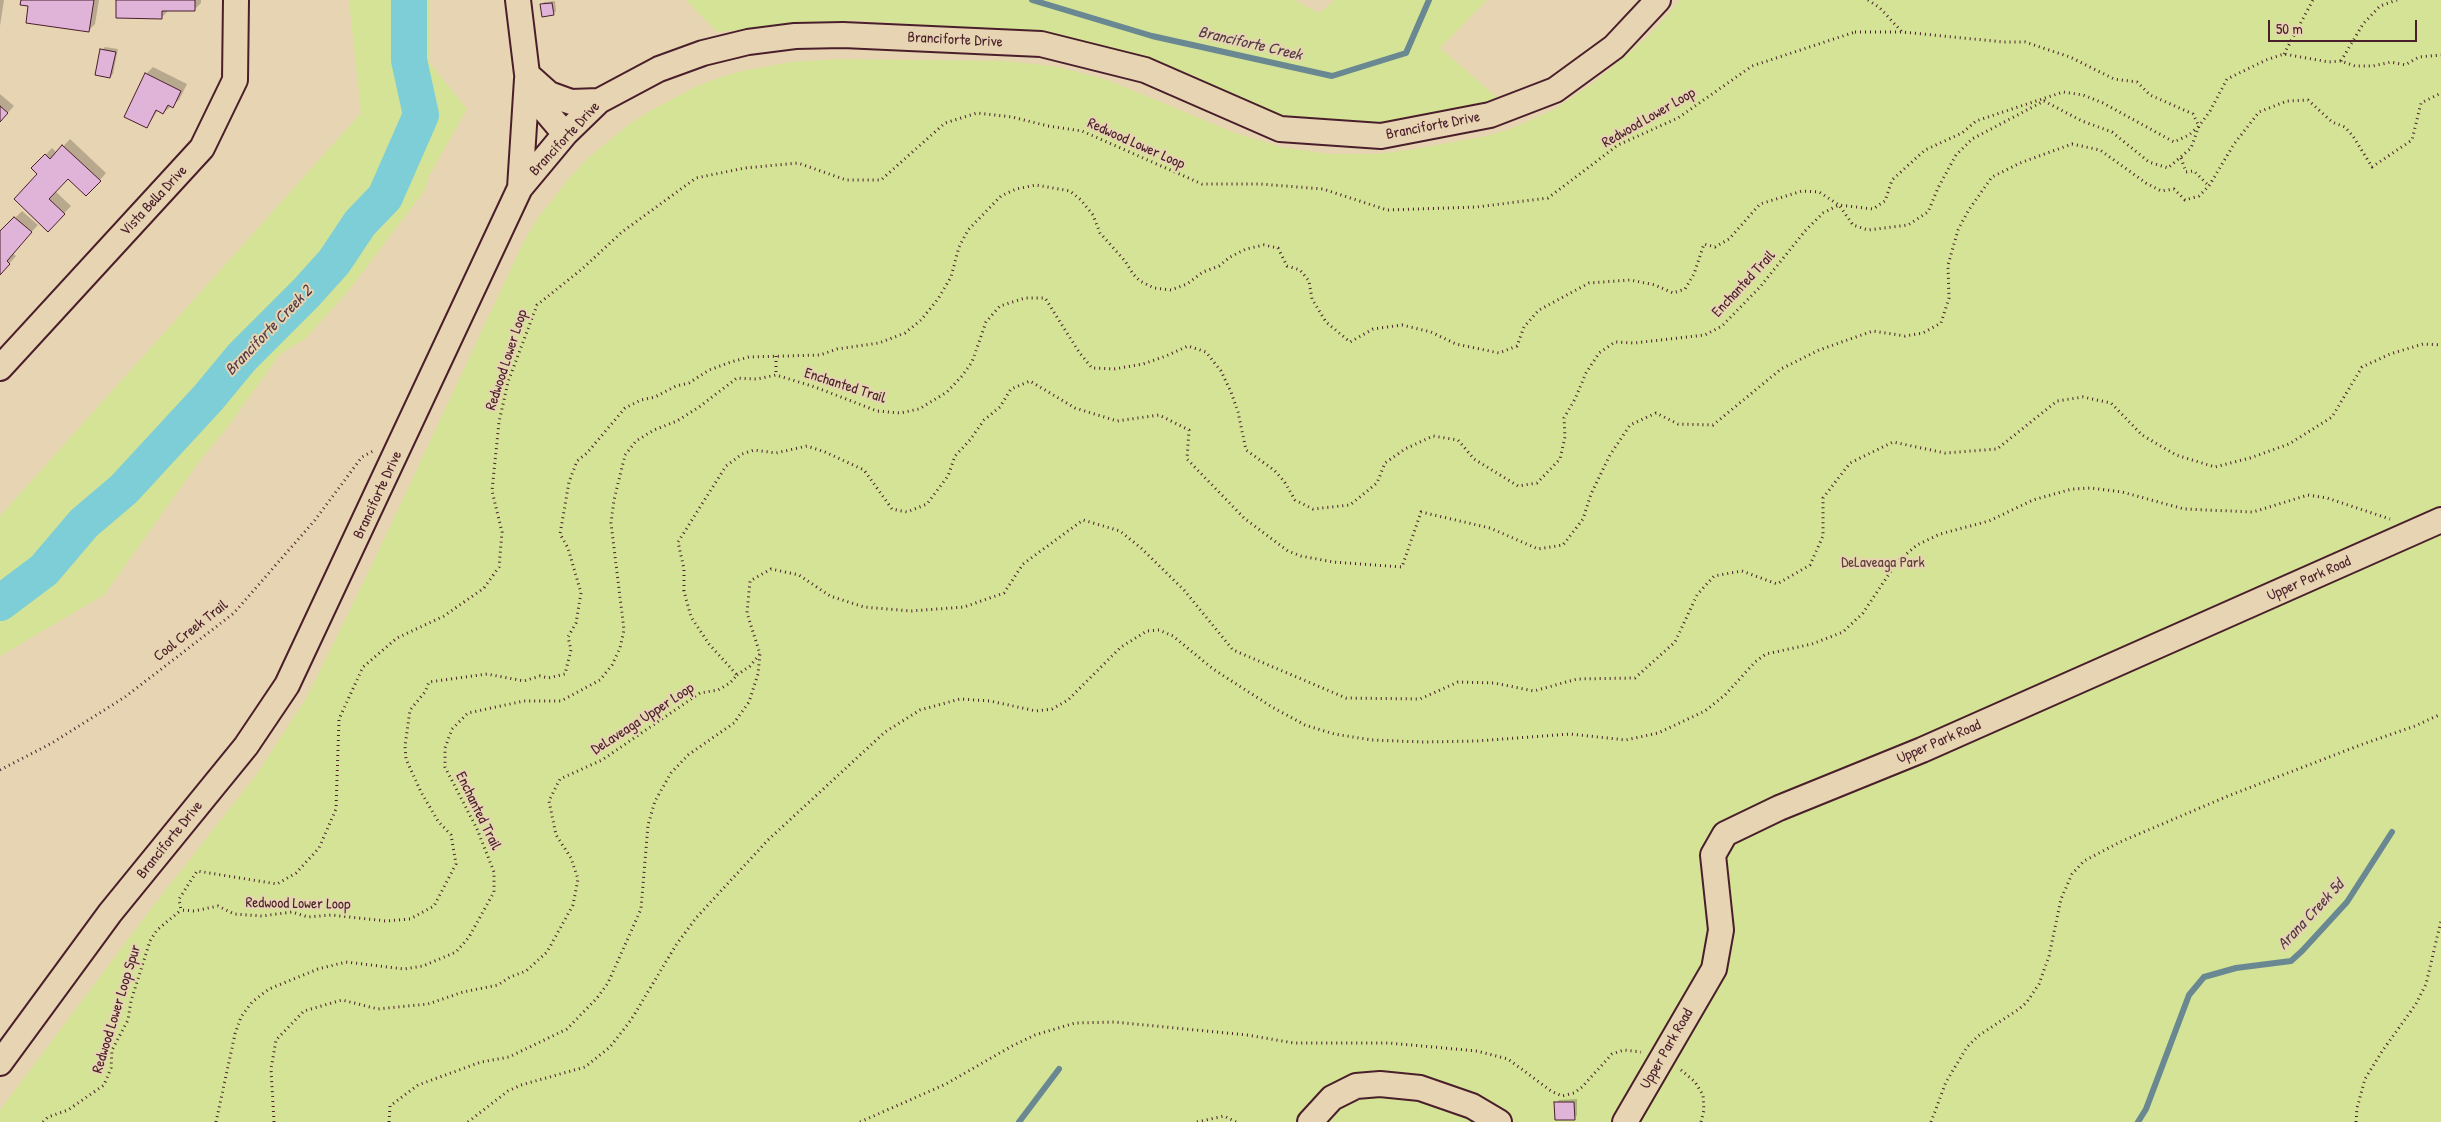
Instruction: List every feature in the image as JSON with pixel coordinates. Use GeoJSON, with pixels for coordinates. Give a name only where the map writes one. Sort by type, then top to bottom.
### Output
{"type":"FeatureCollection","features":[{"type":"Feature","properties":{"kind":"street","name":"Vista Bella Drive"},"geometry":{"type":"LineString","coordinates":[[0,368],[202,148],[235,80],[236,0]]}},
{"type":"Feature","properties":{"kind":"street"},"geometry":{"type":"LineString","coordinates":[[518,0],[527,74],[520,188]]}},
{"type":"Feature","properties":{"kind":"street","name":"Branciforte Drive"},"geometry":{"type":"LineString","coordinates":[[0,1063],[110,914],[246,746],[287,685],[520,188],[566,134],[599,100],[659,69],[703,53],[748,42],[795,36],[843,35],[1041,44],[1145,70],[1280,129],[1381,136],[1490,115],[1555,90],[1614,47],[1658,0]]}},
{"type":"Feature","properties":{"kind":"street"},"geometry":{"type":"LineString","coordinates":[[527,74],[548,94],[571,102],[599,100]]}},
{"type":"Feature","properties":{"kind":"street"},"geometry":{"type":"LineString","coordinates":[[527,74],[542,107],[566,134]]}},
{"type":"Feature","properties":{"kind":"street","name":"Upper Park Road"},"geometry":{"type":"LineString","coordinates":[[1624,1122],[1714,969],[1721,930],[1714,855],[1725,834],[1779,808],[1922,750],[2441,520]]}},
{"type":"Feature","properties":{"kind":"street"},"geometry":{"type":"LineString","coordinates":[[1310,1122],[1332,1098],[1356,1086],[1380,1084],[1420,1088],[1472,1106],[1500,1122]]}},
{"type":"Feature","properties":{"kind":"path"},"geometry":{"type":"LineString","coordinates":[[1868,0],[1880,8],[1902,32]]}},
{"type":"Feature","properties":{"kind":"path"},"geometry":{"type":"LineString","coordinates":[[2284,54],[2313,0]]}},
{"type":"Feature","properties":{"kind":"path"},"geometry":{"type":"LineString","coordinates":[[2341,61],[2363,24],[2380,6],[2397,0]]}},
{"type":"Feature","properties":{"kind":"path","name":"Redwood Lower Loop"},"geometry":{"type":"LineString","coordinates":[[1854,32],[1902,32],[2004,42],[2025,42],[2042,46],[2070,57],[2114,79],[2137,82],[2150,95],[2193,114],[2199,126],[2189,135],[2174,142],[2103,102],[2082,95],[2063,92],[1976,121],[1962,133],[1925,150],[1892,180],[1885,201],[1873,209],[1839,205],[1819,192],[1802,191],[1760,204],[1729,239],[1715,247],[1704,244],[1694,274],[1685,289],[1673,293],[1655,285],[1630,280],[1589,283],[1539,310],[1524,327],[1517,346],[1499,353],[1456,344],[1431,332],[1402,325],[1373,329],[1350,342],[1326,322],[1312,299],[1309,281],[1300,270],[1287,266],[1278,248],[1264,245],[1246,249],[1230,257],[1219,266],[1203,272],[1187,284],[1171,290],[1154,288],[1140,281],[1133,274],[1125,261],[1100,233],[1093,215],[1081,200],[1070,192],[1036,184],[1016,189],[1001,196],[968,230],[959,247],[951,277],[938,299],[921,320],[905,333],[880,343],[837,350],[820,355],[749,357],[709,370],[688,383],[676,386],[655,397],[641,400],[625,408],[587,453],[577,460],[569,482],[560,534],[568,548],[581,593],[576,623],[568,637],[570,650],[565,674],[548,678],[540,676],[524,681],[487,674],[429,682],[425,692],[410,710],[405,746],[406,759],[421,792],[438,821],[451,835],[456,864],[434,906],[410,919],[386,921],[331,915],[308,917],[292,912],[262,916],[234,914],[218,906],[181,910],[179,899],[197,871],[277,884],[296,873],[319,848],[336,809],[339,719],[363,667],[397,638],[444,616],[484,588],[499,567],[502,532],[492,491],[499,422],[508,382],[537,305],[582,270],[622,232],[696,178],[745,168],[798,163],[846,180],[881,180],[945,123],[977,113],[1012,117],[1082,131],[1202,184],[1260,184],[1323,189],[1387,210],[1477,207],[1548,198],[1618,146],[1678,118],[1752,66],[1854,32]]}},
{"type":"Feature","properties":{"kind":"path"},"geometry":{"type":"LineString","coordinates":[[1839,205],[1853,224],[1868,230],[1908,225],[1928,212],[1938,188],[1956,155],[1972,138],[2044,101],[2082,121],[2112,132],[2149,162],[2168,168],[2191,148],[2199,126],[2210,111],[2227,79],[2284,54],[2330,62],[2341,61],[2355,66],[2374,66],[2391,62],[2405,64],[2419,57],[2441,55]]}},
{"type":"Feature","properties":{"kind":"path"},"geometry":{"type":"LineString","coordinates":[[737,676],[709,644],[691,617],[684,591],[684,569],[678,542],[726,466],[742,454],[754,450],[776,453],[806,446],[825,452],[864,470],[892,510],[907,512],[927,504],[948,476],[954,456],[970,440],[984,420],[1000,407],[1011,390],[1030,381],[1075,408],[1117,420],[1159,415],[1189,430],[1187,459],[1244,518],[1288,551],[1300,556],[1333,562],[1402,567],[1421,512],[1490,528],[1538,549],[1562,545],[1583,519],[1591,494],[1610,455],[1630,424],[1656,413],[1678,424],[1713,424],[1781,369],[1819,350],[1873,331],[1905,336],[1923,333],[1942,323],[1949,298],[1948,265],[1958,230],[1968,211],[1992,177],[2020,163],[2072,144],[2100,150],[2146,183],[2161,191],[2174,190],[2185,200],[2199,196],[2209,186],[2234,144],[2259,112],[2287,100],[2308,100],[2332,122],[2344,127],[2353,136],[2372,167],[2412,140],[2421,103],[2441,93]]}},
{"type":"Feature","properties":{"kind":"path"},"geometry":{"type":"LineString","coordinates":[[2181,158],[2186,172],[2194,171],[2209,186]]}},
{"type":"Feature","properties":{"kind":"path","name":"Enchanted Trail"},"geometry":{"type":"LineString","coordinates":[[216,1122],[234,1034],[252,1002],[269,988],[318,969],[346,962],[404,969],[423,966],[456,952],[469,937],[494,892],[494,872],[477,828],[445,767],[445,748],[452,729],[468,714],[524,701],[561,701],[600,680],[612,664],[620,648],[624,630],[611,523],[614,500],[625,455],[636,441],[654,430],[677,421],[699,407],[736,378],[757,379],[776,375],[815,386],[877,411],[900,413],[919,409],[947,392],[962,376],[972,362],[986,322],[1000,306],[1025,298],[1046,298],[1079,352],[1092,368],[1114,369],[1143,364],[1188,346],[1206,352],[1221,371],[1231,392],[1238,412],[1246,450],[1274,470],[1284,481],[1295,500],[1313,509],[1350,505],[1377,483],[1385,463],[1404,449],[1433,436],[1458,440],[1474,459],[1518,486],[1537,483],[1560,459],[1565,437],[1564,418],[1575,399],[1586,373],[1599,354],[1615,342],[1634,343],[1706,335],[1722,326],[1760,287],[1805,231],[1823,213],[1839,205]]}},
{"type":"Feature","properties":{"kind":"path"},"geometry":{"type":"LineString","coordinates":[[389,1122],[390,1106],[418,1085],[481,1062],[509,1057],[546,1041],[566,1029],[597,998],[615,970],[641,909],[648,824],[655,801],[671,773],[682,761],[734,723],[749,702],[758,674],[760,654],[747,613],[750,581],[771,569],[799,575],[830,596],[864,607],[911,611],[964,607],[1004,594],[1023,564],[1083,520],[1120,531],[1141,548],[1184,590],[1233,650],[1346,698],[1420,699],[1458,682],[1494,683],[1534,691],[1577,679],[1635,678],[1675,642],[1697,595],[1714,576],[1742,571],[1777,584],[1810,565],[1823,536],[1824,498],[1850,463],[1894,442],[1946,453],[1997,449],[2057,401],[2083,397],[2111,403],[2142,435],[2176,455],[2215,467],[2250,458],[2289,444],[2332,417],[2362,367],[2390,354],[2423,344],[2441,345]]}},
{"type":"Feature","properties":{"kind":"path"},"geometry":{"type":"LineString","coordinates":[[776,356],[776,375]]}},
{"type":"Feature","properties":{"kind":"path","name":"Cool Creek Trail"},"geometry":{"type":"LineString","coordinates":[[0,770],[52,743],[125,697],[234,613],[315,520],[362,457],[377,449]]}},
{"type":"Feature","properties":{"kind":"path"},"geometry":{"type":"LineString","coordinates":[[468,1122],[508,1091],[522,1085],[573,1072],[597,1059],[631,1020],[667,959],[696,918],[768,840],[885,732],[920,710],[960,699],[990,701],[1036,711],[1052,709],[1068,700],[1121,647],[1147,631],[1160,630],[1173,636],[1212,669],[1272,707],[1305,725],[1334,734],[1372,740],[1422,742],[1477,741],[1570,734],[1626,740],[1658,733],[1705,711],[1725,695],[1755,662],[1766,654],[1812,644],[1843,632],[1863,613],[1897,562],[1916,545],[1940,534],[1989,521],[2033,500],[2072,489],[2091,488],[2122,492],[2184,509],[2253,512],[2266,510],[2303,495],[2314,495],[2396,520]]}},
{"type":"Feature","properties":{"kind":"path","name":"DeLaveaga Upper Loop"},"geometry":{"type":"LineString","coordinates":[[274,1122],[271,1069],[276,1040],[304,1011],[342,1000],[378,1009],[428,1004],[463,992],[498,985],[510,977],[526,971],[547,952],[573,905],[578,879],[570,858],[556,835],[549,801],[560,779],[602,760],[700,693],[718,690],[730,683],[750,666],[760,654]]}},
{"type":"Feature","properties":{"kind":"path"},"geometry":{"type":"LineString","coordinates":[[1931,1122],[1946,1082],[1967,1047],[1978,1036],[2020,1009],[2039,984],[2049,956],[2061,899],[2072,874],[2084,861],[2120,842],[2269,780],[2415,726],[2441,714]]}},
{"type":"Feature","properties":{"kind":"path","name":"Redwood Lower Loop Spur"},"geometry":{"type":"LineString","coordinates":[[43,1122],[48,1117],[68,1110],[104,1085],[111,1068],[112,1050],[128,1020],[131,1001],[150,941],[157,930],[181,910]]}},
{"type":"Feature","properties":{"kind":"path"},"geometry":{"type":"LineString","coordinates":[[2356,1122],[2357,1108],[2365,1080],[2383,1050],[2416,1004],[2426,984],[2441,921]]}},
{"type":"Feature","properties":{"kind":"path"},"geometry":{"type":"LineString","coordinates":[[860,1122],[946,1084],[1035,1035],[1075,1023],[1094,1021],[1247,1035],[1294,1043],[1389,1043],[1477,1051],[1508,1059],[1551,1091],[1562,1096],[1574,1093],[1582,1087],[1607,1060],[1618,1052],[1634,1051],[1661,1059],[1688,1075],[1700,1089],[1705,1102],[1702,1122]]}},
{"type":"Feature","properties":{"kind":"path"},"geometry":{"type":"LineString","coordinates":[[1197,1122],[1224,1116],[1236,1122]]}},
{"type":"Feature","properties":{"kind":"green space"},"geometry":{"type":"Polygon","coordinates":[[[349,0],[429,0],[429,62],[467,109],[429,176],[425,190],[350,289],[305,339],[280,354],[227,428],[201,459],[104,595],[0,656],[0,516],[361,113],[349,0]]]}},
{"type":"Feature","properties":{"kind":"green space"},"geometry":{"type":"Polygon","coordinates":[[[686,0],[1294,0],[1319,13],[1335,0],[1487,0],[1440,48],[1499,99],[1376,127],[1284,117],[1159,61],[1040,33],[851,20],[717,32],[686,0]]]}},
{"type":"Feature","properties":{"kind":"green space","name":"DeLaveaga Park"},"geometry":{"type":"Polygon","coordinates":[[[1680,0],[2441,0],[2441,1122],[0,1122],[0,1110],[153,906],[256,775],[307,697],[370,569],[524,241],[537,219],[570,177],[588,158],[628,125],[695,87],[718,78],[742,71],[791,62],[841,59],[1007,61],[1058,67],[1108,80],[1235,133],[1281,147],[1329,154],[1377,154],[1487,136],[1510,129],[1553,110],[1593,83],[1630,52],[1651,33],[1680,0]]]}},
{"type":"Feature","properties":{"kind":"building"},"geometry":{"type":"Polygon","coordinates":[[[21,0],[94,0],[89,32],[26,23],[28,6],[20,5],[21,0]]]}},
{"type":"Feature","properties":{"kind":"building"},"geometry":{"type":"Polygon","coordinates":[[[116,0],[195,0],[195,11],[162,11],[162,19],[116,18],[116,0]]]}},
{"type":"Feature","properties":{"kind":"building"},"geometry":{"type":"Polygon","coordinates":[[[552,3],[554,15],[542,17],[540,4],[552,3]]]}},
{"type":"Feature","properties":{"kind":"building"},"geometry":{"type":"Polygon","coordinates":[[[100,49],[116,52],[110,78],[95,75],[100,49]]]}},
{"type":"Feature","properties":{"kind":"building"},"geometry":{"type":"Polygon","coordinates":[[[145,73],[181,91],[173,108],[168,105],[163,114],[156,110],[147,128],[124,117],[145,73]]]}},
{"type":"Feature","properties":{"kind":"building"},"geometry":{"type":"Polygon","coordinates":[[[0,106],[8,113],[0,122],[0,106]]]}},
{"type":"Feature","properties":{"kind":"building"},"geometry":{"type":"Polygon","coordinates":[[[62,145],[101,181],[86,196],[68,179],[49,199],[65,214],[48,232],[14,199],[37,174],[31,168],[45,154],[50,159],[62,145]]]}},
{"type":"Feature","properties":{"kind":"building"},"geometry":{"type":"Polygon","coordinates":[[[14,217],[32,232],[7,261],[10,264],[0,275],[0,231],[14,217]]]}},
{"type":"Feature","properties":{"kind":"building"},"geometry":{"type":"Polygon","coordinates":[[[1554,1102],[1574,1102],[1575,1120],[1555,1120],[1554,1102]]]}},
{"type":"Feature","properties":{"kind":"waterway","name":"Branciforte Creek 2"},"geometry":{"type":"LineString","coordinates":[[0,603],[44,570],[84,523],[124,489],[208,398],[242,357],[334,262],[360,223],[385,197],[421,115],[409,60],[409,0]]}},
{"type":"Feature","properties":{"kind":"waterway","name":"Branciforte Creek"},"geometry":{"type":"LineString","coordinates":[[1032,0],[1152,36],[1332,76],[1406,53],[1429,0]]}},
{"type":"Feature","properties":{"kind":"waterway","name":"Arana Creek 5d"},"geometry":{"type":"LineString","coordinates":[[2138,1122],[2146,1109],[2189,995],[2204,977],[2236,968],[2291,961],[2347,902],[2392,832]]}},
{"type":"Feature","properties":{"kind":"waterway"},"geometry":{"type":"LineString","coordinates":[[1019,1122],[1059,1069]]}}]}
